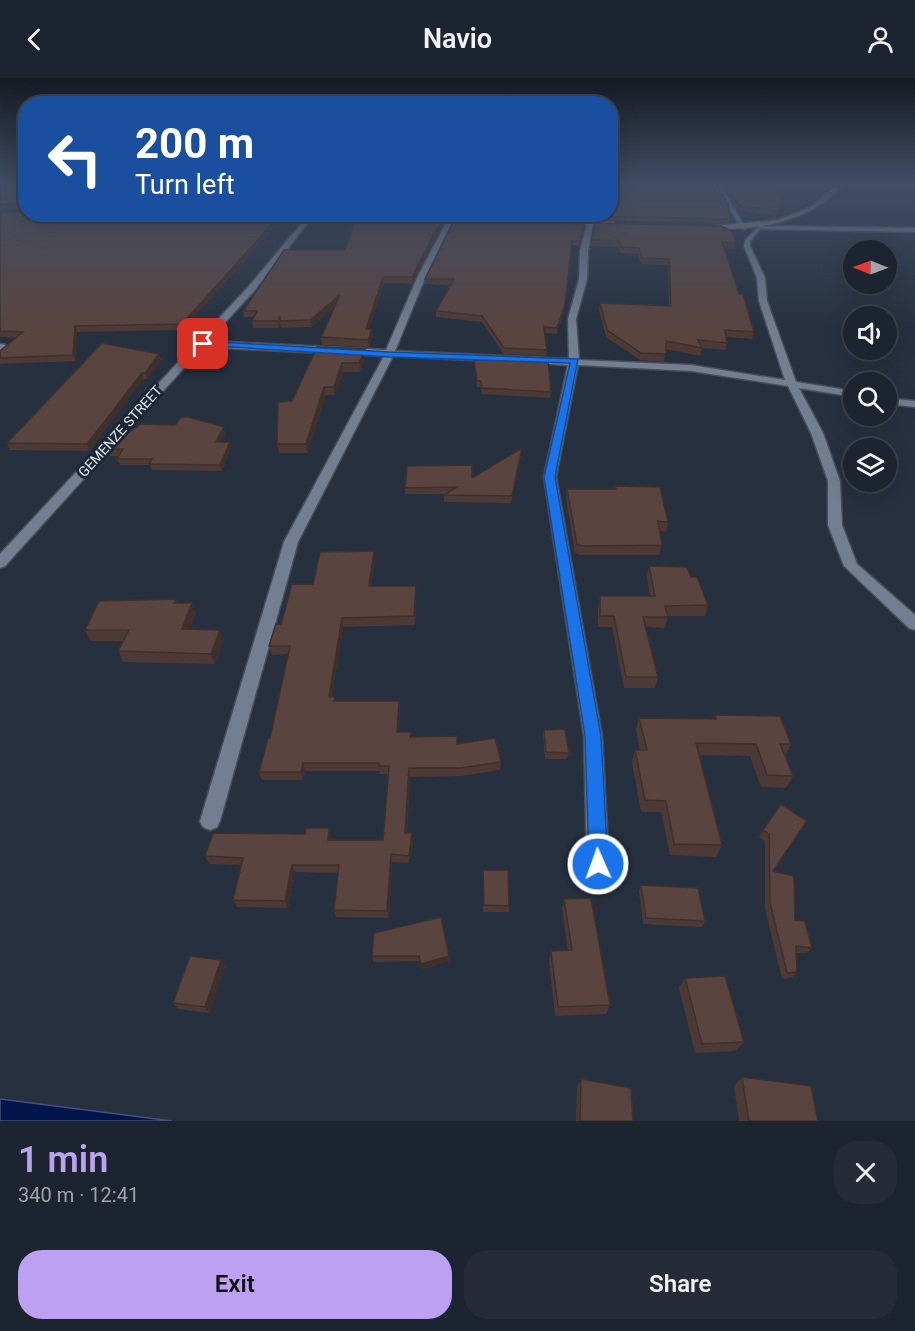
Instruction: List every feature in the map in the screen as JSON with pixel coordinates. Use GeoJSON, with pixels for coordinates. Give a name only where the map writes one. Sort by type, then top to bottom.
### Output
{"type":"FeatureCollection","features":[{"type":"Feature","properties":{"kind":"street","name":"GEMENZE STREET"},"geometry":{"type":"LineString","coordinates":[[0,563],[159,388],[203,344],[297,233]]}},
{"type":"Feature","properties":{"kind":"street"},"geometry":{"type":"LineString","coordinates":[[210,821],[291,542],[389,355],[421,278],[444,233]]}},
{"type":"Feature","properties":{"kind":"street"},"geometry":{"type":"LineString","coordinates":[[588,233],[583,279],[572,319],[574,361],[550,477],[593,736],[598,864]]}},
{"type":"Feature","properties":{"kind":"street"},"geometry":{"type":"LineString","coordinates":[[730,233],[747,241]]}},
{"type":"Feature","properties":{"kind":"street"},"geometry":{"type":"LineString","coordinates":[[755,233],[747,241],[747,246],[761,278],[763,301],[791,383],[817,433],[834,481],[835,525],[851,566],[915,624]]}},
{"type":"Feature","properties":{"kind":"street"},"geometry":{"type":"LineString","coordinates":[[203,344],[389,355],[574,361],[691,368],[843,392]]}},
{"type":"Feature","properties":{"kind":"street"},"geometry":{"type":"LineString","coordinates":[[897,402],[915,404]]}},
{"type":"Feature","properties":{"kind":"shaded area"},"geometry":{"type":"Polygon","coordinates":[[[0,1099],[172,1121],[0,1121],[0,1099]]]}},
{"type":"Feature","properties":{"kind":"building"},"geometry":{"type":"Polygon","coordinates":[[[0,233],[264,233],[182,324],[75,326],[73,355],[0,358],[0,351],[23,332],[0,331],[0,233]]]}},
{"type":"Feature","properties":{"kind":"building"},"geometry":{"type":"Polygon","coordinates":[[[351,233],[435,233],[412,277],[383,277],[366,329],[372,329],[368,340],[321,337],[340,295],[310,320],[280,321],[280,316],[278,321],[252,321],[257,311],[243,311],[284,250],[345,250],[351,233]]]}},
{"type":"Feature","properties":{"kind":"building"},"geometry":{"type":"Polygon","coordinates":[[[448,233],[582,233],[580,241],[572,241],[565,305],[557,328],[544,327],[547,350],[504,348],[482,316],[436,311],[454,279],[425,279],[448,233]]]}},
{"type":"Feature","properties":{"kind":"building"},"geometry":{"type":"Polygon","coordinates":[[[593,233],[733,233],[735,243],[722,242],[739,294],[743,294],[754,332],[725,330],[727,343],[698,340],[702,348],[666,341],[666,354],[641,353],[607,330],[600,303],[671,306],[669,259],[642,258],[639,248],[621,247],[619,241],[592,240],[593,233]]]}},
{"type":"Feature","properties":{"kind":"building"},"geometry":{"type":"Polygon","coordinates":[[[102,343],[159,354],[87,444],[7,443],[102,343]]]}},
{"type":"Feature","properties":{"kind":"building"},"geometry":{"type":"Polygon","coordinates":[[[317,347],[365,349],[359,363],[342,363],[334,387],[324,387],[306,444],[277,444],[278,402],[292,401],[317,347]]]}},
{"type":"Feature","properties":{"kind":"building"},"geometry":{"type":"Polygon","coordinates":[[[474,360],[548,360],[551,392],[482,388],[481,381],[477,381],[474,360]]]}},
{"type":"Feature","properties":{"kind":"building"},"geometry":{"type":"Polygon","coordinates":[[[181,417],[224,427],[216,442],[230,442],[220,465],[149,464],[152,459],[117,459],[123,449],[106,449],[141,424],[175,425],[181,417]]]}},
{"type":"Feature","properties":{"kind":"building"},"geometry":{"type":"Polygon","coordinates":[[[522,448],[512,496],[444,495],[457,487],[405,488],[407,466],[472,465],[472,478],[522,448]]]}},
{"type":"Feature","properties":{"kind":"building"},"geometry":{"type":"Polygon","coordinates":[[[615,486],[660,487],[668,522],[658,521],[662,545],[582,546],[577,544],[567,489],[616,489],[615,486]]]}},
{"type":"Feature","properties":{"kind":"building"},"geometry":{"type":"Polygon","coordinates":[[[374,551],[369,586],[416,586],[414,616],[342,618],[329,697],[335,697],[334,701],[399,701],[397,732],[411,732],[410,737],[457,736],[457,744],[495,738],[501,762],[461,768],[409,768],[405,833],[412,833],[409,856],[391,854],[387,911],[334,910],[339,865],[292,865],[285,901],[233,900],[243,858],[205,856],[213,833],[305,834],[306,828],[329,828],[328,840],[383,840],[389,766],[379,766],[379,763],[303,763],[301,772],[259,772],[268,738],[270,738],[290,646],[269,646],[276,624],[281,624],[292,584],[313,584],[320,552],[374,551]]]}},
{"type":"Feature","properties":{"kind":"building"},"geometry":{"type":"Polygon","coordinates":[[[649,566],[687,567],[691,577],[697,577],[708,605],[665,606],[668,617],[643,617],[658,677],[626,677],[614,616],[600,616],[600,596],[655,596],[649,566]]]}},
{"type":"Feature","properties":{"kind":"building"},"geometry":{"type":"Polygon","coordinates":[[[176,599],[174,603],[192,603],[182,629],[220,630],[211,654],[118,651],[129,630],[85,630],[99,601],[176,599]]]}},
{"type":"Feature","properties":{"kind":"building"},"geometry":{"type":"Polygon","coordinates":[[[715,715],[780,716],[791,744],[780,744],[793,776],[767,775],[756,744],[696,743],[722,845],[674,844],[666,801],[645,800],[635,750],[647,750],[639,718],[716,719],[715,715]]]}},
{"type":"Feature","properties":{"kind":"building"},"geometry":{"type":"Polygon","coordinates":[[[565,729],[569,753],[546,752],[544,730],[565,729]]]}},
{"type":"Feature","properties":{"kind":"building"},"geometry":{"type":"Polygon","coordinates":[[[781,804],[807,821],[773,871],[794,876],[795,920],[805,921],[812,948],[796,946],[797,972],[787,973],[770,903],[769,834],[763,830],[781,804]]]}},
{"type":"Feature","properties":{"kind":"building"},"geometry":{"type":"Polygon","coordinates":[[[483,870],[508,870],[509,906],[484,905],[483,870]]]}},
{"type":"Feature","properties":{"kind":"building"},"geometry":{"type":"Polygon","coordinates":[[[641,885],[698,888],[705,921],[646,918],[641,885]]]}},
{"type":"Feature","properties":{"kind":"building"},"geometry":{"type":"Polygon","coordinates":[[[591,898],[610,1005],[558,1007],[551,951],[572,950],[564,899],[591,898]]]}},
{"type":"Feature","properties":{"kind":"building"},"geometry":{"type":"Polygon","coordinates":[[[441,917],[449,956],[421,964],[419,956],[372,956],[374,933],[441,917]]]}},
{"type":"Feature","properties":{"kind":"building"},"geometry":{"type":"Polygon","coordinates":[[[190,956],[221,960],[205,1007],[173,1003],[190,956]]]}},
{"type":"Feature","properties":{"kind":"building"},"geometry":{"type":"Polygon","coordinates":[[[725,976],[744,1042],[702,1044],[685,978],[725,976]]]}},
{"type":"Feature","properties":{"kind":"building"},"geometry":{"type":"Polygon","coordinates":[[[742,1077],[811,1086],[818,1121],[749,1121],[742,1077]]]}},
{"type":"Feature","properties":{"kind":"building"},"geometry":{"type":"Polygon","coordinates":[[[581,1079],[631,1088],[633,1121],[580,1121],[581,1079]]]}},
{"type":"Feature","properties":{"kind":"route"},"geometry":{"type":"LineString","coordinates":[[203,344],[389,355],[574,361],[550,477],[593,736],[598,864]]}}]}
